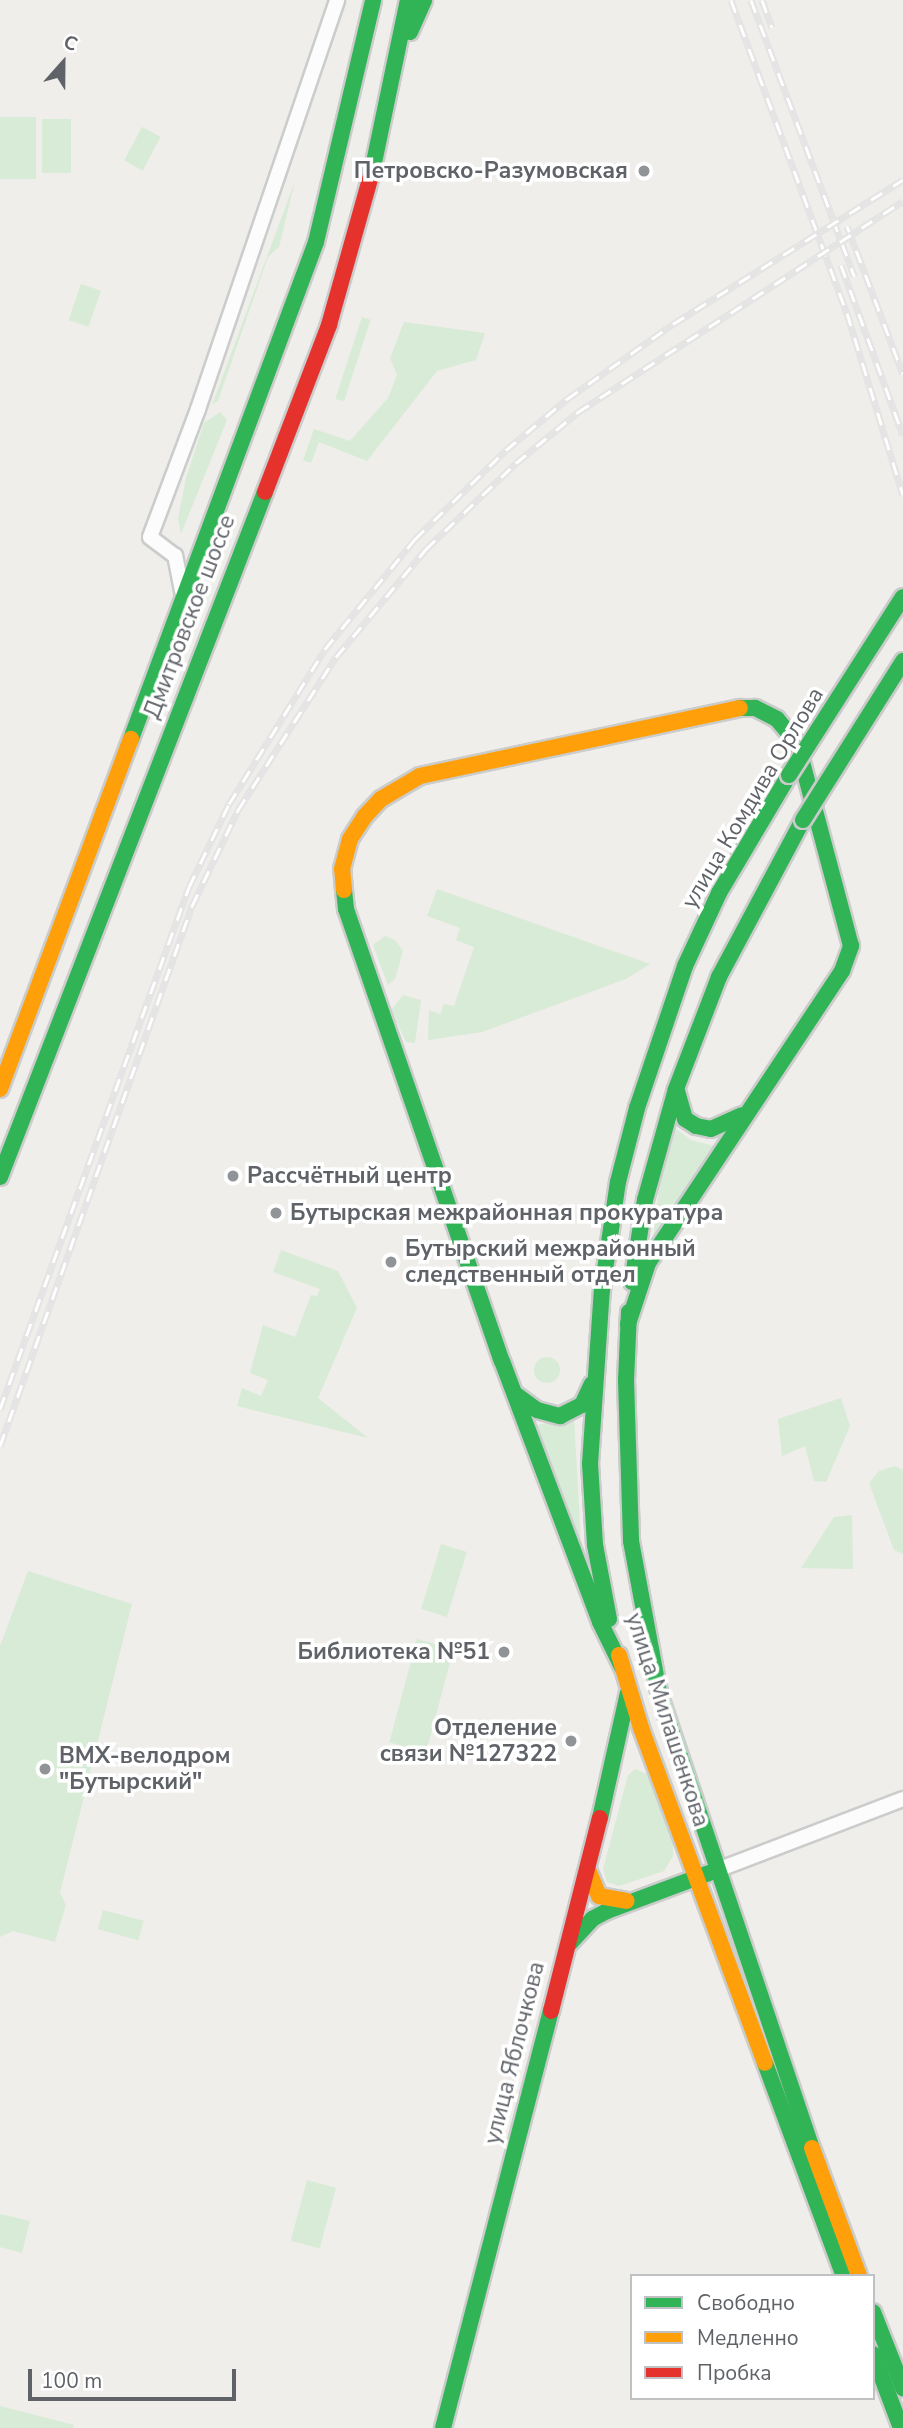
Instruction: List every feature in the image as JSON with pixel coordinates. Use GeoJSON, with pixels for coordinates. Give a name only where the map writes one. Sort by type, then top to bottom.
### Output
{"type":"FeatureCollection","features":[{"type":"Feature","properties":{"kind":"main road","name":"Дмитровское шоссе"},"geometry":{"type":"LineString","coordinates":[[0,1089],[316,242],[373,0]]}},
{"type":"Feature","properties":{"kind":"main road"},"geometry":{"type":"LineString","coordinates":[[396,66],[408,0]]}},
{"type":"Feature","properties":{"kind":"main road"},"geometry":{"type":"LineString","coordinates":[[396,66],[424,0]]}},
{"type":"Feature","properties":{"kind":"main road","name":"Дмитровское шоссе"},"geometry":{"type":"LineString","coordinates":[[0,1177],[329,325],[366,200],[396,66]]}},
{"type":"Feature","properties":{"kind":"main road","name":"улица Комдива Орлова"},"geometry":{"type":"LineString","coordinates":[[661,1032],[719,893],[789,775],[903,597]]}},
{"type":"Feature","properties":{"kind":"main road","name":"улица Милашенкова"},"geometry":{"type":"LineString","coordinates":[[858,2274],[784,2069],[764,1994],[668,1720],[649,1650],[631,1541],[628,1324],[645,1200],[677,1089],[730,954],[803,820],[903,661]]}},
{"type":"Feature","properties":{"kind":"main road"},"geometry":{"type":"LineString","coordinates":[[622,1667],[600,1622],[514,1393],[346,909],[342,869],[351,839],[365,816],[401,785],[451,768],[735,708],[755,708],[777,719],[797,743],[851,933],[851,946],[842,971],[743,1115],[648,1263],[628,1324]]}},
{"type":"Feature","properties":{"kind":"main road","name":"улица Милашенкова"},"geometry":{"type":"LineString","coordinates":[[661,1032],[618,1182],[602,1290],[590,1464],[594,1545],[622,1667],[641,1728],[843,2274]]}},
{"type":"Feature","properties":{"kind":"main road"},"geometry":{"type":"LineString","coordinates":[[677,1089],[685,1119],[696,1126],[711,1129],[743,1115]]}},
{"type":"Feature","properties":{"kind":"main road"},"geometry":{"type":"LineString","coordinates":[[514,1393],[537,1410],[560,1416],[582,1405],[595,1377]]}},
{"type":"Feature","properties":{"kind":"main road","name":"улица Яблочкова"},"geometry":{"type":"LineString","coordinates":[[443,2428],[564,1952],[588,1868],[618,1748],[628,1689]]}},
{"type":"Feature","properties":{"kind":"main road"},"geometry":{"type":"LineString","coordinates":[[618,1748],[641,1728],[668,1720]]}},
{"type":"Feature","properties":{"kind":"main road"},"geometry":{"type":"LineString","coordinates":[[588,1868],[598,1896],[627,1901]]}},
{"type":"Feature","properties":{"kind":"main road"},"geometry":{"type":"LineString","coordinates":[[564,1952],[592,1919],[627,1901],[720,1869]]}},
{"type":"Feature","properties":{"kind":"main road"},"geometry":{"type":"LineString","coordinates":[[875,2317],[903,2388]]}},
{"type":"Feature","properties":{"kind":"main road"},"geometry":{"type":"LineString","coordinates":[[875,2359],[901,2428]]}},
{"type":"Feature","properties":{"kind":"street"},"geometry":{"type":"LineString","coordinates":[[182,604],[181,572],[175,555],[150,537],[198,409],[333,3]]}},
{"type":"Feature","properties":{"kind":"street"},"geometry":{"type":"LineString","coordinates":[[720,1869],[903,1800]]}},
{"type":"Feature","properties":{"kind":"green space"},"geometry":{"type":"Polygon","coordinates":[[[0,117],[36,117],[36,179],[0,179],[0,117]]]}},
{"type":"Feature","properties":{"kind":"green space"},"geometry":{"type":"Polygon","coordinates":[[[42,119],[71,119],[71,173],[42,173],[42,119]]]}},
{"type":"Feature","properties":{"kind":"green space"},"geometry":{"type":"Polygon","coordinates":[[[142,127],[161,137],[143,170],[124,161],[142,127]]]}},
{"type":"Feature","properties":{"kind":"green space"},"geometry":{"type":"Polygon","coordinates":[[[295,181],[279,247],[268,257],[218,401],[212,405],[295,181]]]}},
{"type":"Feature","properties":{"kind":"green space"},"geometry":{"type":"Polygon","coordinates":[[[81,284],[101,291],[88,327],[69,320],[81,284]]]}},
{"type":"Feature","properties":{"kind":"green space"},"geometry":{"type":"Polygon","coordinates":[[[362,317],[371,320],[344,402],[335,399],[362,317]]]}},
{"type":"Feature","properties":{"kind":"green space"},"geometry":{"type":"Polygon","coordinates":[[[404,322],[485,333],[476,360],[437,371],[367,461],[319,442],[311,463],[303,460],[314,429],[350,441],[388,398],[397,375],[390,358],[404,322]]]}},
{"type":"Feature","properties":{"kind":"green space"},"geometry":{"type":"Polygon","coordinates":[[[220,412],[227,420],[181,534],[178,518],[186,478],[204,423],[220,412]]]}},
{"type":"Feature","properties":{"kind":"green space"},"geometry":{"type":"Polygon","coordinates":[[[437,889],[650,964],[626,979],[482,1032],[428,1040],[429,1010],[440,1014],[444,1004],[454,1006],[474,947],[456,940],[460,928],[427,916],[437,889]]]}},
{"type":"Feature","properties":{"kind":"green space"},"geometry":{"type":"Polygon","coordinates":[[[385,936],[395,940],[403,951],[395,979],[388,985],[373,945],[385,936]]]}},
{"type":"Feature","properties":{"kind":"green space"},"geometry":{"type":"Polygon","coordinates":[[[403,995],[421,1000],[415,1043],[406,1042],[391,1010],[403,995]]]}},
{"type":"Feature","properties":{"kind":"green space"},"geometry":{"type":"Polygon","coordinates":[[[676,1129],[691,1140],[714,1146],[653,1242],[659,1186],[676,1129]]]}},
{"type":"Feature","properties":{"kind":"green space"},"geometry":{"type":"Polygon","coordinates":[[[281,1250],[338,1271],[357,1308],[318,1398],[368,1438],[237,1406],[242,1388],[261,1396],[268,1380],[250,1373],[263,1325],[295,1337],[311,1295],[317,1296],[320,1289],[273,1272],[281,1250]]]}},
{"type":"Feature","properties":{"kind":"green space"},"geometry":{"type":"Polygon","coordinates":[[[547,1357],[556,1361],[560,1370],[556,1379],[547,1383],[538,1379],[534,1370],[538,1361],[547,1357]]]}},
{"type":"Feature","properties":{"kind":"green space"},"geometry":{"type":"Polygon","coordinates":[[[841,1398],[850,1426],[826,1482],[814,1481],[805,1446],[782,1456],[778,1419],[841,1398]]]}},
{"type":"Feature","properties":{"kind":"green space"},"geometry":{"type":"Polygon","coordinates":[[[574,1418],[581,1541],[537,1425],[574,1418]]]}},
{"type":"Feature","properties":{"kind":"green space"},"geometry":{"type":"Polygon","coordinates":[[[895,1466],[903,1470],[903,1554],[894,1550],[869,1483],[879,1471],[895,1466]]]}},
{"type":"Feature","properties":{"kind":"green space"},"geometry":{"type":"Polygon","coordinates":[[[852,1515],[853,1569],[801,1568],[834,1517],[852,1515]]]}},
{"type":"Feature","properties":{"kind":"green space"},"geometry":{"type":"Polygon","coordinates":[[[441,1544],[467,1552],[447,1617],[421,1609],[441,1544]]]}},
{"type":"Feature","properties":{"kind":"green space","name":"BMX-велодром \"Бутырский\""},"geometry":{"type":"Polygon","coordinates":[[[28,1571],[132,1604],[60,1893],[66,1905],[55,1942],[13,1931],[0,1937],[0,1646],[28,1571]]]}},
{"type":"Feature","properties":{"kind":"green space"},"geometry":{"type":"Polygon","coordinates":[[[417,1639],[454,1649],[426,1752],[389,1742],[417,1639]]]}},
{"type":"Feature","properties":{"kind":"green space"},"geometry":{"type":"Polygon","coordinates":[[[635,1769],[647,1774],[673,1843],[673,1856],[664,1871],[619,1886],[607,1882],[603,1869],[628,1775],[635,1769]]]}},
{"type":"Feature","properties":{"kind":"green space"},"geometry":{"type":"Polygon","coordinates":[[[103,1910],[144,1921],[138,1940],[98,1929],[103,1910]]]}},
{"type":"Feature","properties":{"kind":"green space"},"geometry":{"type":"Polygon","coordinates":[[[307,2180],[336,2188],[320,2249],[291,2241],[307,2180]]]}},
{"type":"Feature","properties":{"kind":"green space"},"geometry":{"type":"Polygon","coordinates":[[[0,2214],[30,2221],[22,2253],[0,2247],[0,2214]]]}},
{"type":"Feature","properties":{"kind":"green space"},"geometry":{"type":"Polygon","coordinates":[[[0,2406],[74,2425],[73,2428],[0,2428],[0,2406]]]}},
{"type":"Feature","properties":{"kind":"railway"},"geometry":{"type":"LineString","coordinates":[[731,0],[847,313],[903,495]]}},
{"type":"Feature","properties":{"kind":"railway"},"geometry":{"type":"LineString","coordinates":[[751,0],[854,276]]}},
{"type":"Feature","properties":{"kind":"railway"},"geometry":{"type":"LineString","coordinates":[[762,0],[772,27]]}},
{"type":"Feature","properties":{"kind":"railway"},"geometry":{"type":"LineString","coordinates":[[0,1409],[189,887],[229,804],[325,649],[415,539],[506,450],[567,399],[673,324],[903,180]]}},
{"type":"Feature","properties":{"kind":"railway"},"geometry":{"type":"LineString","coordinates":[[0,1446],[192,906],[238,810],[336,657],[426,549],[516,463],[578,412],[903,201]]}},
{"type":"Feature","properties":{"kind":"railway"},"geometry":{"type":"LineString","coordinates":[[847,226],[903,374]]}},
{"type":"Feature","properties":{"kind":"railway"},"geometry":{"type":"LineString","coordinates":[[841,265],[903,435]]}},
{"type":"Feature","properties":{"kind":"traffic: fast"},"geometry":{"type":"LineString","coordinates":[[131,739],[316,242],[373,0]]}},
{"type":"Feature","properties":{"kind":"traffic: fast"},"geometry":{"type":"LineString","coordinates":[[372,172],[408,0]]}},
{"type":"Feature","properties":{"kind":"traffic: fast"},"geometry":{"type":"LineString","coordinates":[[410,32],[424,0]]}},
{"type":"Feature","properties":{"kind":"traffic: fast"},"geometry":{"type":"LineString","coordinates":[[0,1177],[265,492]]}},
{"type":"Feature","properties":{"kind":"traffic: fast"},"geometry":{"type":"LineString","coordinates":[[789,775],[903,597]]}},
{"type":"Feature","properties":{"kind":"traffic: fast"},"geometry":{"type":"LineString","coordinates":[[803,820],[903,661]]}},
{"type":"Feature","properties":{"kind":"traffic: fast"},"geometry":{"type":"LineString","coordinates":[[628,1324],[648,1263],[842,971],[851,946],[797,743],[777,719],[755,708],[740,708]]}},
{"type":"Feature","properties":{"kind":"traffic: fast"},"geometry":{"type":"LineString","coordinates":[[609,1619],[595,1545],[590,1464],[602,1290],[618,1182],[637,1108],[685,966],[719,893],[789,775]]}},
{"type":"Feature","properties":{"kind":"traffic: fast"},"geometry":{"type":"LineString","coordinates":[[632,1282],[645,1200],[676,1089],[719,977],[803,820]]}},
{"type":"Feature","properties":{"kind":"traffic: fast"},"geometry":{"type":"LineString","coordinates":[[344,890],[346,909],[502,1361],[600,1622],[622,1667]]}},
{"type":"Feature","properties":{"kind":"traffic: fast"},"geometry":{"type":"LineString","coordinates":[[677,1091],[685,1119],[696,1126],[711,1129],[742,1115]]}},
{"type":"Feature","properties":{"kind":"traffic: fast"},"geometry":{"type":"LineString","coordinates":[[629,1312],[626,1380],[631,1541],[660,1697],[812,2148]]}},
{"type":"Feature","properties":{"kind":"traffic: fast"},"geometry":{"type":"LineString","coordinates":[[515,1394],[537,1410],[560,1416],[582,1405],[592,1384]]}},
{"type":"Feature","properties":{"kind":"traffic: fast"},"geometry":{"type":"LineString","coordinates":[[600,1818],[628,1693]]}},
{"type":"Feature","properties":{"kind":"traffic: fast"},"geometry":{"type":"LineString","coordinates":[[570,1943],[592,1919],[607,1911],[709,1873]]}},
{"type":"Feature","properties":{"kind":"traffic: fast"},"geometry":{"type":"LineString","coordinates":[[443,2428],[551,2011]]}},
{"type":"Feature","properties":{"kind":"traffic: fast"},"geometry":{"type":"LineString","coordinates":[[765,2063],[843,2274]]}},
{"type":"Feature","properties":{"kind":"traffic: fast"},"geometry":{"type":"LineString","coordinates":[[875,2317],[903,2388]]}},
{"type":"Feature","properties":{"kind":"traffic: fast"},"geometry":{"type":"LineString","coordinates":[[875,2359],[901,2428]]}},
{"type":"Feature","properties":{"kind":"traffic: slow"},"geometry":{"type":"LineString","coordinates":[[344,890],[342,869],[350,839],[365,816],[381,799],[420,776],[740,708]]}},
{"type":"Feature","properties":{"kind":"traffic: slow"},"geometry":{"type":"LineString","coordinates":[[0,1089],[131,739]]}},
{"type":"Feature","properties":{"kind":"traffic: slow"},"geometry":{"type":"LineString","coordinates":[[619,1655],[641,1728],[765,2063]]}},
{"type":"Feature","properties":{"kind":"traffic: slow"},"geometry":{"type":"LineString","coordinates":[[588,1870],[599,1896],[627,1901]]}},
{"type":"Feature","properties":{"kind":"traffic: slow"},"geometry":{"type":"LineString","coordinates":[[812,2148],[858,2274]]}},
{"type":"Feature","properties":{"kind":"traffic: jam"},"geometry":{"type":"LineString","coordinates":[[265,492],[329,325],[372,172]]}},
{"type":"Feature","properties":{"kind":"traffic: jam"},"geometry":{"type":"LineString","coordinates":[[551,2011],[600,1818]]}},
{"type":"Feature","properties":{"kind":"place","name":"Петровско-Разумовская"},"geometry":{"type":"Point","coordinates":[644,171]}},
{"type":"Feature","properties":{"kind":"place","name":"Рассчётный центр"},"geometry":{"type":"Point","coordinates":[233,1176]}},
{"type":"Feature","properties":{"kind":"place","name":"Бутырская межрайонная прокуратура"},"geometry":{"type":"Point","coordinates":[276,1213]}},
{"type":"Feature","properties":{"kind":"place","name":"Бутырский межрайонный следственный отдел"},"geometry":{"type":"Point","coordinates":[391,1262]}},
{"type":"Feature","properties":{"kind":"place","name":"Библиотека №51"},"geometry":{"type":"Point","coordinates":[504,1652]}},
{"type":"Feature","properties":{"kind":"place","name":"Отделение связи №127322"},"geometry":{"type":"Point","coordinates":[571,1741]}},
{"type":"Feature","properties":{"kind":"place","name":"BMX-велодром \"Бутырский\""},"geometry":{"type":"Point","coordinates":[45,1769]}}]}
